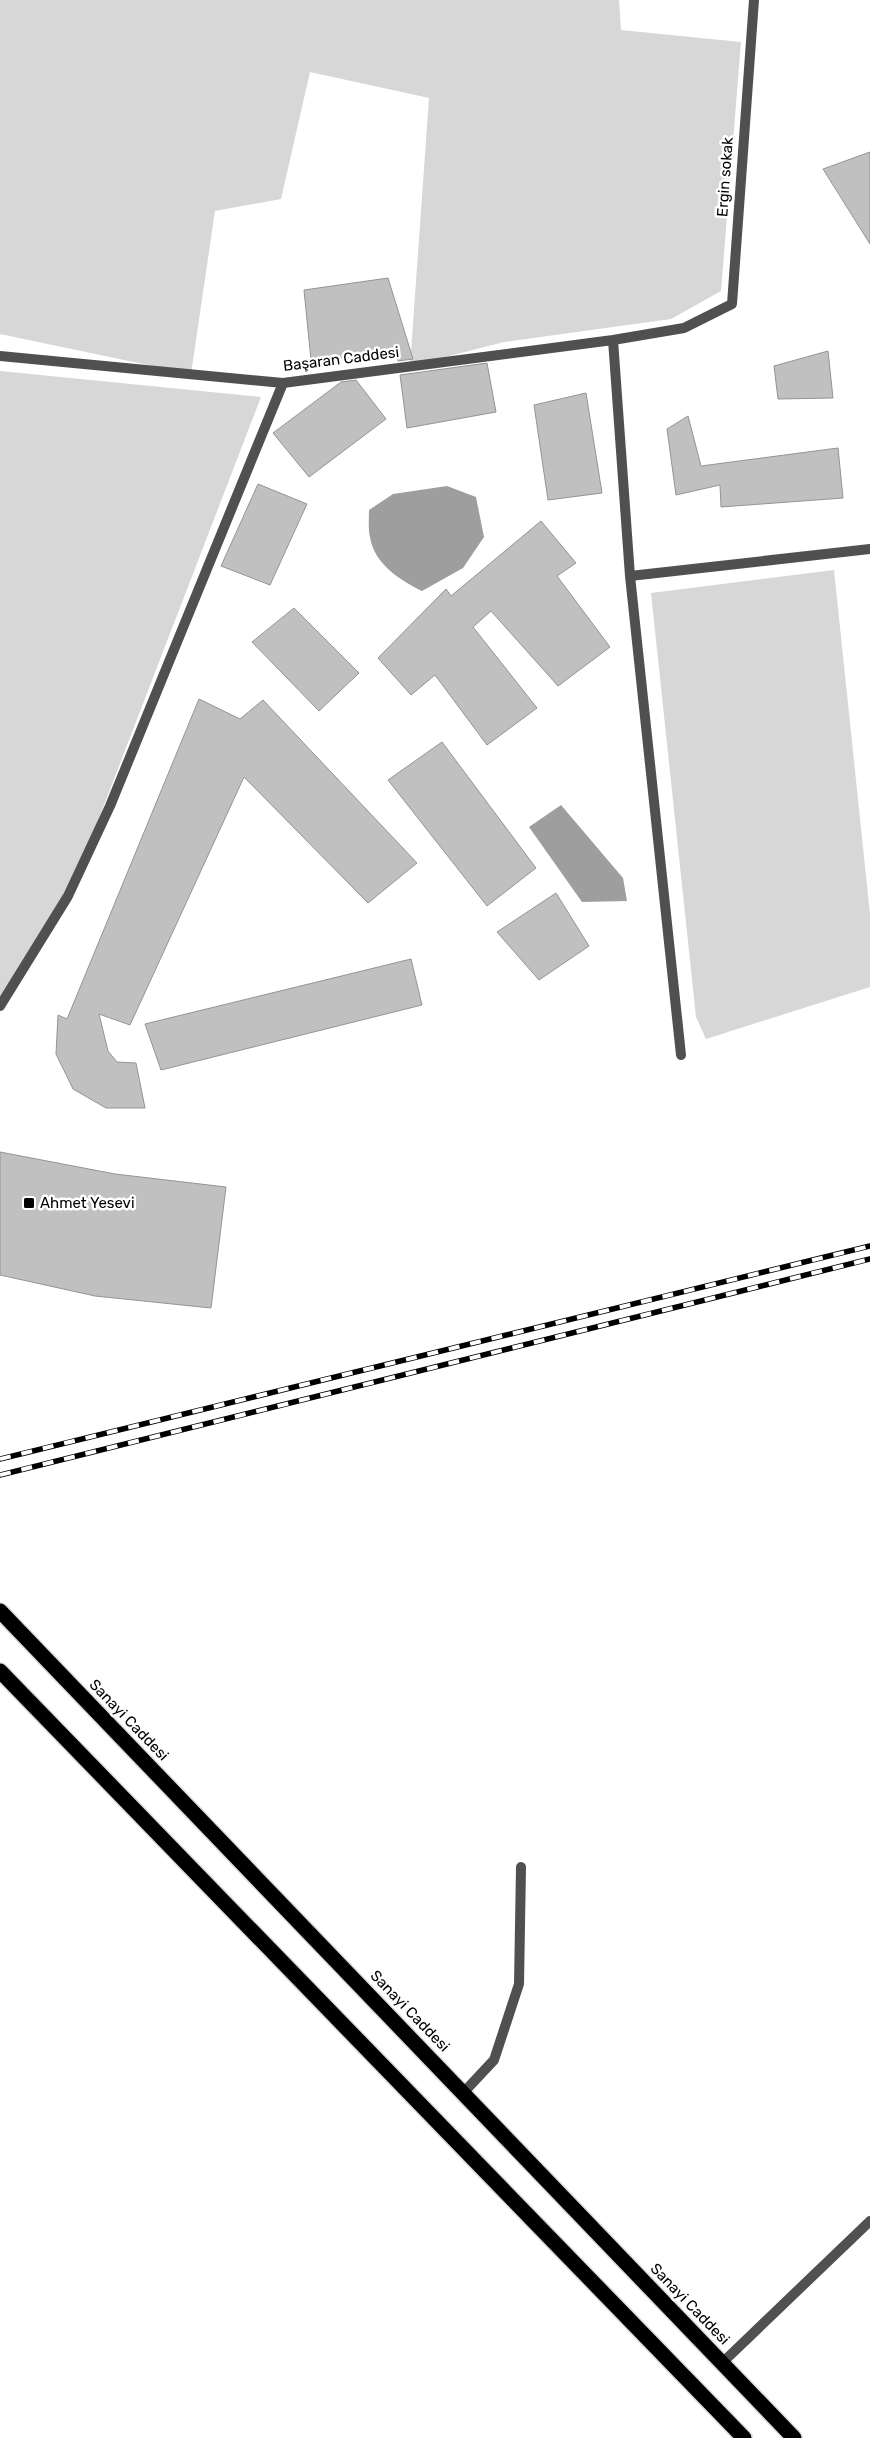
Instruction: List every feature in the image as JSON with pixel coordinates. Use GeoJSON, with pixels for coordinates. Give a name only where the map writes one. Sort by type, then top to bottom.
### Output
{"type":"FeatureCollection","features":[{"type":"Feature","properties":{"kind":"highway","name":"Sanayi Caddesi"},"geometry":{"type":"LineString","coordinates":[[0,1611],[464,2092],[794,2438]]}},
{"type":"Feature","properties":{"kind":"highway"},"geometry":{"type":"LineString","coordinates":[[0,1670],[744,2438]]}},
{"type":"Feature","properties":{"kind":"street","name":"Ergin sokak"},"geometry":{"type":"LineString","coordinates":[[684,328],[732,304],[754,0]]}},
{"type":"Feature","properties":{"kind":"street","name":"Başaran Caddesi"},"geometry":{"type":"LineString","coordinates":[[0,356],[283,383],[613,340],[684,328]]}},
{"type":"Feature","properties":{"kind":"street"},"geometry":{"type":"LineString","coordinates":[[613,340],[630,576],[681,1055]]}},
{"type":"Feature","properties":{"kind":"street"},"geometry":{"type":"LineString","coordinates":[[0,1006],[68,896],[110,806],[283,383]]}},
{"type":"Feature","properties":{"kind":"street"},"geometry":{"type":"LineString","coordinates":[[630,576],[870,549]]}},
{"type":"Feature","properties":{"kind":"street"},"geometry":{"type":"LineString","coordinates":[[464,2092],[494,2060],[519,1984],[521,1867]]}},
{"type":"Feature","properties":{"kind":"street"},"geometry":{"type":"LineString","coordinates":[[722,2362],[870,2222]]}},
{"type":"Feature","properties":{"kind":"shaded area"},"geometry":{"type":"Polygon","coordinates":[[[0,0],[619,0],[621,30],[741,42],[721,291],[671,319],[504,342],[410,366],[429,98],[310,72],[281,199],[215,211],[191,374],[0,334],[0,0]]]}},
{"type":"Feature","properties":{"kind":"shaded area"},"geometry":{"type":"Polygon","coordinates":[[[0,371],[261,397],[74,883],[0,1006],[0,371]]]}},
{"type":"Feature","properties":{"kind":"shaded area"},"geometry":{"type":"Polygon","coordinates":[[[447,486],[476,497],[484,537],[463,568],[422,591],[405,582],[382,563],[372,547],[369,534],[369,510],[393,494],[447,486]]]}},
{"type":"Feature","properties":{"kind":"shaded area"},"geometry":{"type":"Polygon","coordinates":[[[834,570],[870,914],[870,987],[706,1039],[696,1017],[651,593],[834,570]]]}},
{"type":"Feature","properties":{"kind":"shaded area"},"geometry":{"type":"Polygon","coordinates":[[[561,805],[623,878],[627,901],[582,902],[529,827],[561,805]]]}},
{"type":"Feature","properties":{"kind":"building"},"geometry":{"type":"Polygon","coordinates":[[[870,152],[870,244],[823,169],[870,152]]]}},
{"type":"Feature","properties":{"kind":"building"},"geometry":{"type":"Polygon","coordinates":[[[388,278],[413,359],[398,361],[397,355],[311,360],[304,290],[388,278]]]}},
{"type":"Feature","properties":{"kind":"building"},"geometry":{"type":"Polygon","coordinates":[[[828,351],[833,398],[778,399],[774,366],[828,351]]]}},
{"type":"Feature","properties":{"kind":"building"},"geometry":{"type":"Polygon","coordinates":[[[487,363],[496,412],[407,428],[400,375],[487,363]]]}},
{"type":"Feature","properties":{"kind":"building"},"geometry":{"type":"Polygon","coordinates":[[[356,380],[386,419],[309,477],[273,433],[341,382],[356,380]]]}},
{"type":"Feature","properties":{"kind":"building"},"geometry":{"type":"Polygon","coordinates":[[[586,393],[602,493],[548,500],[534,405],[586,393]]]}},
{"type":"Feature","properties":{"kind":"building"},"geometry":{"type":"Polygon","coordinates":[[[688,416],[701,466],[838,448],[843,498],[721,507],[720,485],[676,495],[667,429],[688,416]]]}},
{"type":"Feature","properties":{"kind":"building"},"geometry":{"type":"Polygon","coordinates":[[[258,484],[307,504],[270,585],[221,566],[258,484]]]}},
{"type":"Feature","properties":{"kind":"building"},"geometry":{"type":"Polygon","coordinates":[[[541,521],[576,563],[557,576],[610,647],[558,686],[491,611],[473,627],[537,708],[487,745],[435,675],[411,695],[378,658],[446,589],[451,596],[541,521]]]}},
{"type":"Feature","properties":{"kind":"building"},"geometry":{"type":"Polygon","coordinates":[[[294,608],[359,673],[319,711],[252,642],[294,608]]]}},
{"type":"Feature","properties":{"kind":"building"},"geometry":{"type":"Polygon","coordinates":[[[199,699],[240,719],[263,700],[417,863],[368,903],[244,777],[130,1025],[99,1014],[108,1051],[117,1062],[136,1063],[145,1108],[106,1108],[73,1089],[56,1054],[58,1015],[67,1019],[199,699]]]}},
{"type":"Feature","properties":{"kind":"building"},"geometry":{"type":"Polygon","coordinates":[[[442,742],[536,868],[487,906],[388,780],[442,742]]]}},
{"type":"Feature","properties":{"kind":"building"},"geometry":{"type":"Polygon","coordinates":[[[556,893],[589,946],[539,980],[497,932],[556,893]]]}},
{"type":"Feature","properties":{"kind":"building"},"geometry":{"type":"Polygon","coordinates":[[[411,959],[422,1005],[161,1070],[145,1024],[411,959]]]}},
{"type":"Feature","properties":{"kind":"building"},"geometry":{"type":"Polygon","coordinates":[[[0,1152],[115,1174],[226,1187],[211,1308],[95,1296],[0,1275],[0,1152]]]}},
{"type":"Feature","properties":{"kind":"railway"},"geometry":{"type":"LineString","coordinates":[[0,1459],[870,1246]]}},
{"type":"Feature","properties":{"kind":"railway"},"geometry":{"type":"LineString","coordinates":[[0,1475],[870,1259]]}},
{"type":"Feature","properties":{"kind":"place","name":"Ahmet Yesevi"},"geometry":{"type":"Point","coordinates":[29,1203]}}]}
